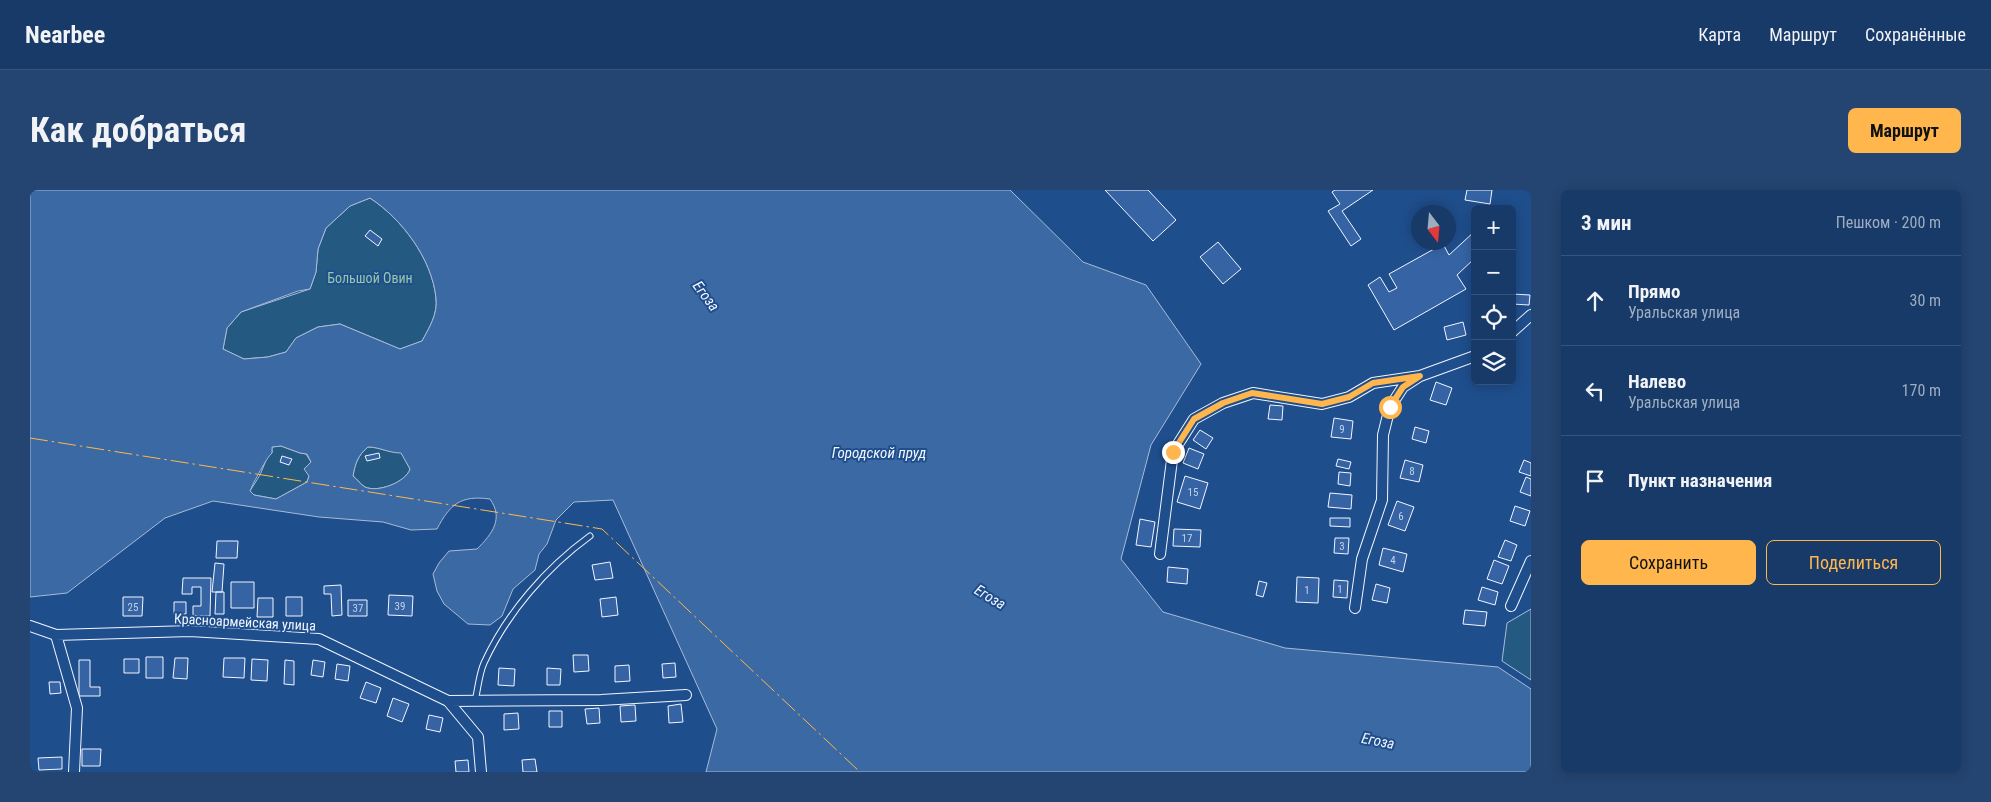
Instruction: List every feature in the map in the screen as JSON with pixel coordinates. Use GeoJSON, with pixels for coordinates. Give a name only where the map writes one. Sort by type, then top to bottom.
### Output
{"type":"FeatureCollection","features":[{"type":"Feature","properties":{"kind":"street"},"geometry":{"type":"LineString","coordinates":[[1516,328],[1531,315]]}},
{"type":"Feature","properties":{"kind":"street"},"geometry":{"type":"LineString","coordinates":[[1160,554],[1173,452],[1194,419],[1223,403],[1252,393],[1322,404],[1349,397],[1373,383],[1420,376],[1471,357]]}},
{"type":"Feature","properties":{"kind":"street"},"geometry":{"type":"LineString","coordinates":[[1355,608],[1362,559],[1382,500],[1383,434],[1390,407],[1403,387],[1420,376]]}},
{"type":"Feature","properties":{"kind":"street"},"geometry":{"type":"LineString","coordinates":[[1511,606],[1531,561]]}},
{"type":"Feature","properties":{"kind":"street","name":"Красноармейская улица"},"geometry":{"type":"LineString","coordinates":[[30,626],[56,635],[190,631],[319,639],[448,701],[601,700],[686,695]]}},
{"type":"Feature","properties":{"kind":"street"},"geometry":{"type":"LineString","coordinates":[[56,635],[77,708],[74,772]]}},
{"type":"Feature","properties":{"kind":"street"},"geometry":{"type":"LineString","coordinates":[[448,701],[478,737],[481,772]]}},
{"type":"Feature","properties":{"kind":"lane"},"geometry":{"type":"LineString","coordinates":[[475,701],[483,665],[512,615],[550,570],[568,552],[590,536]]}},
{"type":"Feature","properties":{"kind":"green space","name":"Большой Овин"},"geometry":{"type":"Polygon","coordinates":[[[370,198],[393,217],[414,241],[428,269],[436,298],[436,310],[422,341],[400,349],[340,324],[318,327],[296,338],[286,352],[268,357],[244,359],[223,349],[227,328],[241,312],[310,289],[316,272],[318,249],[326,228],[350,206],[370,198]]]}},
{"type":"Feature","properties":{"kind":"green space"},"geometry":{"type":"Polygon","coordinates":[[[281,446],[306,454],[311,462],[307,467],[309,476],[307,482],[276,499],[254,495],[250,491],[260,475],[267,458],[272,453],[272,447],[281,446]]]}},
{"type":"Feature","properties":{"kind":"green space"},"geometry":{"type":"Polygon","coordinates":[[[368,447],[401,452],[410,469],[407,474],[391,485],[377,489],[365,487],[353,476],[358,460],[368,447]]]}},
{"type":"Feature","properties":{"kind":"green space"},"geometry":{"type":"Polygon","coordinates":[[[1531,609],[1531,680],[1502,661],[1507,623],[1531,609]]]}},
{"type":"Feature","properties":{"kind":"water","name":"Городской пруд"},"geometry":{"type":"Polygon","coordinates":[[[30,190],[1010,190],[1083,262],[1146,285],[1201,364],[1151,445],[1121,559],[1163,612],[1285,648],[1498,667],[1531,689],[1531,772],[706,772],[717,729],[613,500],[574,502],[556,520],[547,544],[539,554],[535,570],[513,589],[502,616],[490,625],[468,624],[444,604],[437,591],[433,574],[449,551],[477,549],[491,532],[496,520],[494,506],[490,499],[480,498],[464,500],[452,507],[437,529],[411,530],[383,522],[319,517],[213,501],[165,518],[67,593],[30,597],[30,190]],[[370,198],[350,206],[326,228],[318,249],[316,272],[310,289],[298,291],[241,312],[227,328],[223,349],[244,359],[268,357],[286,352],[296,338],[318,327],[340,324],[400,349],[422,341],[436,310],[436,298],[428,269],[414,241],[393,217],[370,198]],[[281,446],[272,447],[272,453],[260,470],[250,491],[254,495],[276,499],[307,482],[309,476],[304,469],[311,462],[307,454],[281,446]],[[368,447],[362,453],[353,476],[365,487],[377,489],[391,485],[403,478],[410,469],[401,453],[368,447]]]}},
{"type":"Feature","properties":{"kind":"building"},"geometry":{"type":"Polygon","coordinates":[[[1105,190],[1148,190],[1176,220],[1153,241],[1105,190]]]}},
{"type":"Feature","properties":{"kind":"building"},"geometry":{"type":"Polygon","coordinates":[[[1335,190],[1373,190],[1342,211],[1361,239],[1351,246],[1328,211],[1340,204],[1332,192],[1335,190]]]}},
{"type":"Feature","properties":{"kind":"building"},"geometry":{"type":"Polygon","coordinates":[[[1467,190],[1492,190],[1490,204],[1465,200],[1467,190]]]}},
{"type":"Feature","properties":{"kind":"building"},"geometry":{"type":"Polygon","coordinates":[[[370,230],[382,239],[378,246],[365,236],[370,230]]]}},
{"type":"Feature","properties":{"kind":"building"},"geometry":{"type":"Polygon","coordinates":[[[1471,235],[1471,262],[1457,275],[1466,289],[1394,330],[1368,285],[1380,277],[1389,292],[1397,288],[1389,274],[1432,250],[1446,250],[1449,255],[1471,235]]]}},
{"type":"Feature","properties":{"kind":"building"},"geometry":{"type":"Polygon","coordinates":[[[1218,242],[1241,269],[1223,284],[1200,257],[1218,242]]]}},
{"type":"Feature","properties":{"kind":"building"},"geometry":{"type":"Polygon","coordinates":[[[1516,294],[1530,295],[1529,305],[1516,304],[1516,294]]]}},
{"type":"Feature","properties":{"kind":"building"},"geometry":{"type":"Polygon","coordinates":[[[1463,322],[1466,335],[1447,340],[1444,327],[1463,322]]]}},
{"type":"Feature","properties":{"kind":"building"},"geometry":{"type":"Polygon","coordinates":[[[1436,382],[1452,388],[1446,405],[1430,400],[1436,382]]]}},
{"type":"Feature","properties":{"kind":"building"},"geometry":{"type":"Polygon","coordinates":[[[1270,405],[1283,406],[1282,420],[1268,419],[1270,405]]]}},
{"type":"Feature","properties":{"kind":"building"},"geometry":{"type":"Polygon","coordinates":[[[1334,418],[1353,421],[1351,439],[1331,437],[1334,418]]]}},
{"type":"Feature","properties":{"kind":"building"},"geometry":{"type":"Polygon","coordinates":[[[1415,427],[1429,431],[1426,443],[1412,439],[1415,427]]]}},
{"type":"Feature","properties":{"kind":"building"},"geometry":{"type":"Polygon","coordinates":[[[1200,430],[1213,438],[1206,449],[1193,440],[1200,430]]]}},
{"type":"Feature","properties":{"kind":"building"},"geometry":{"type":"Polygon","coordinates":[[[1189,448],[1204,454],[1198,469],[1183,463],[1189,448]]]}},
{"type":"Feature","properties":{"kind":"building"},"geometry":{"type":"Polygon","coordinates":[[[379,453],[380,458],[367,461],[365,456],[379,453]]]}},
{"type":"Feature","properties":{"kind":"building"},"geometry":{"type":"Polygon","coordinates":[[[282,456],[292,459],[289,465],[280,462],[282,456]]]}},
{"type":"Feature","properties":{"kind":"building"},"geometry":{"type":"Polygon","coordinates":[[[1338,459],[1351,462],[1349,469],[1336,466],[1338,459]]]}},
{"type":"Feature","properties":{"kind":"building"},"geometry":{"type":"Polygon","coordinates":[[[1405,460],[1423,465],[1419,482],[1400,478],[1405,460]]]}},
{"type":"Feature","properties":{"kind":"building"},"geometry":{"type":"Polygon","coordinates":[[[1524,460],[1531,463],[1531,476],[1519,472],[1524,460]]]}},
{"type":"Feature","properties":{"kind":"building"},"geometry":{"type":"Polygon","coordinates":[[[1339,472],[1351,473],[1350,486],[1338,484],[1339,472]]]}},
{"type":"Feature","properties":{"kind":"building"},"geometry":{"type":"Polygon","coordinates":[[[1185,476],[1208,483],[1200,509],[1177,502],[1185,476]]]}},
{"type":"Feature","properties":{"kind":"building"},"geometry":{"type":"Polygon","coordinates":[[[1526,477],[1531,479],[1531,496],[1520,492],[1526,477]]]}},
{"type":"Feature","properties":{"kind":"building"},"geometry":{"type":"Polygon","coordinates":[[[1330,493],[1352,495],[1351,509],[1328,507],[1330,493]]]}},
{"type":"Feature","properties":{"kind":"building"},"geometry":{"type":"Polygon","coordinates":[[[1397,501],[1414,507],[1405,531],[1388,525],[1397,501]]]}},
{"type":"Feature","properties":{"kind":"building"},"geometry":{"type":"Polygon","coordinates":[[[1515,506],[1530,511],[1525,526],[1510,521],[1515,506]]]}},
{"type":"Feature","properties":{"kind":"building"},"geometry":{"type":"Polygon","coordinates":[[[1330,518],[1350,518],[1350,527],[1330,526],[1330,518]]]}},
{"type":"Feature","properties":{"kind":"building"},"geometry":{"type":"Polygon","coordinates":[[[1140,519],[1155,522],[1151,547],[1136,545],[1140,519]]]}},
{"type":"Feature","properties":{"kind":"building"},"geometry":{"type":"Polygon","coordinates":[[[1174,529],[1201,530],[1200,547],[1173,546],[1174,529]]]}},
{"type":"Feature","properties":{"kind":"building"},"geometry":{"type":"Polygon","coordinates":[[[1335,538],[1349,538],[1348,554],[1334,553],[1335,538]]]}},
{"type":"Feature","properties":{"kind":"building"},"geometry":{"type":"Polygon","coordinates":[[[1505,540],[1517,545],[1511,561],[1498,557],[1505,540]]]}},
{"type":"Feature","properties":{"kind":"building"},"geometry":{"type":"Polygon","coordinates":[[[217,541],[238,541],[237,558],[216,558],[217,541]]]}},
{"type":"Feature","properties":{"kind":"building"},"geometry":{"type":"Polygon","coordinates":[[[1383,548],[1407,554],[1403,572],[1379,565],[1383,548]]]}},
{"type":"Feature","properties":{"kind":"building"},"geometry":{"type":"Polygon","coordinates":[[[1494,560],[1509,566],[1502,584],[1487,579],[1494,560]]]}},
{"type":"Feature","properties":{"kind":"building"},"geometry":{"type":"Polygon","coordinates":[[[610,562],[613,578],[595,580],[592,565],[610,562]]]}},
{"type":"Feature","properties":{"kind":"building"},"geometry":{"type":"Polygon","coordinates":[[[215,563],[224,564],[222,592],[212,592],[215,563]]]}},
{"type":"Feature","properties":{"kind":"building"},"geometry":{"type":"Polygon","coordinates":[[[1168,567],[1188,569],[1187,584],[1167,582],[1168,567]]]}},
{"type":"Feature","properties":{"kind":"building"},"geometry":{"type":"Polygon","coordinates":[[[1297,577],[1319,578],[1318,603],[1296,602],[1297,577]]]}},
{"type":"Feature","properties":{"kind":"building"},"geometry":{"type":"Polygon","coordinates":[[[183,578],[211,578],[210,616],[193,616],[193,606],[201,606],[201,587],[192,587],[192,594],[182,594],[183,578]]]}},
{"type":"Feature","properties":{"kind":"building"},"geometry":{"type":"Polygon","coordinates":[[[1334,580],[1348,581],[1347,598],[1333,597],[1334,580]]]}},
{"type":"Feature","properties":{"kind":"building"},"geometry":{"type":"Polygon","coordinates":[[[1259,581],[1267,583],[1263,597],[1256,595],[1259,581]]]}},
{"type":"Feature","properties":{"kind":"building"},"geometry":{"type":"Polygon","coordinates":[[[231,582],[254,582],[254,608],[231,608],[231,582]]]}},
{"type":"Feature","properties":{"kind":"building"},"geometry":{"type":"Polygon","coordinates":[[[1376,584],[1390,588],[1387,603],[1372,600],[1376,584]]]}},
{"type":"Feature","properties":{"kind":"building"},"geometry":{"type":"Polygon","coordinates":[[[341,585],[342,615],[332,616],[331,594],[324,594],[324,586],[341,585]]]}},
{"type":"Feature","properties":{"kind":"building"},"geometry":{"type":"Polygon","coordinates":[[[1482,587],[1498,592],[1495,605],[1478,600],[1482,587]]]}},
{"type":"Feature","properties":{"kind":"building"},"geometry":{"type":"Polygon","coordinates":[[[216,592],[224,592],[224,614],[215,614],[216,592]]]}},
{"type":"Feature","properties":{"kind":"building"},"geometry":{"type":"Polygon","coordinates":[[[389,595],[413,596],[412,616],[388,615],[389,595]]]}},
{"type":"Feature","properties":{"kind":"building"},"geometry":{"type":"Polygon","coordinates":[[[123,597],[143,597],[142,616],[123,616],[123,597]]]}},
{"type":"Feature","properties":{"kind":"building"},"geometry":{"type":"Polygon","coordinates":[[[286,597],[302,597],[302,616],[286,616],[286,597]]]}},
{"type":"Feature","properties":{"kind":"building"},"geometry":{"type":"Polygon","coordinates":[[[616,597],[618,615],[602,617],[600,599],[616,597]]]}},
{"type":"Feature","properties":{"kind":"building"},"geometry":{"type":"Polygon","coordinates":[[[258,598],[273,598],[273,617],[257,617],[258,598]]]}},
{"type":"Feature","properties":{"kind":"building"},"geometry":{"type":"Polygon","coordinates":[[[348,600],[367,600],[367,616],[348,616],[348,600]]]}},
{"type":"Feature","properties":{"kind":"building"},"geometry":{"type":"Polygon","coordinates":[[[174,602],[186,602],[186,614],[174,614],[174,602]]]}},
{"type":"Feature","properties":{"kind":"building"},"geometry":{"type":"Polygon","coordinates":[[[1465,610],[1487,612],[1485,626],[1463,624],[1465,610]]]}},
{"type":"Feature","properties":{"kind":"building"},"geometry":{"type":"Polygon","coordinates":[[[573,655],[588,655],[589,671],[574,672],[573,655]]]}},
{"type":"Feature","properties":{"kind":"building"},"geometry":{"type":"Polygon","coordinates":[[[146,657],[163,657],[163,678],[146,678],[146,657]]]}},
{"type":"Feature","properties":{"kind":"building"},"geometry":{"type":"Polygon","coordinates":[[[175,658],[188,658],[187,679],[173,678],[175,658]]]}},
{"type":"Feature","properties":{"kind":"building"},"geometry":{"type":"Polygon","coordinates":[[[224,658],[245,658],[244,678],[223,677],[224,658]]]}},
{"type":"Feature","properties":{"kind":"building"},"geometry":{"type":"Polygon","coordinates":[[[124,659],[139,659],[139,673],[124,673],[124,659]]]}},
{"type":"Feature","properties":{"kind":"building"},"geometry":{"type":"Polygon","coordinates":[[[252,659],[268,660],[267,681],[251,680],[252,659]]]}},
{"type":"Feature","properties":{"kind":"building"},"geometry":{"type":"Polygon","coordinates":[[[79,660],[90,660],[90,687],[100,687],[100,696],[79,696],[79,660]]]}},
{"type":"Feature","properties":{"kind":"building"},"geometry":{"type":"Polygon","coordinates":[[[285,660],[294,661],[294,685],[284,684],[285,660]]]}},
{"type":"Feature","properties":{"kind":"building"},"geometry":{"type":"Polygon","coordinates":[[[313,660],[325,662],[323,677],[311,675],[313,660]]]}},
{"type":"Feature","properties":{"kind":"building"},"geometry":{"type":"Polygon","coordinates":[[[675,663],[676,677],[663,678],[662,664],[675,663]]]}},
{"type":"Feature","properties":{"kind":"building"},"geometry":{"type":"Polygon","coordinates":[[[337,664],[350,666],[348,681],[335,679],[337,664]]]}},
{"type":"Feature","properties":{"kind":"building"},"geometry":{"type":"Polygon","coordinates":[[[629,665],[630,681],[615,682],[615,666],[629,665]]]}},
{"type":"Feature","properties":{"kind":"building"},"geometry":{"type":"Polygon","coordinates":[[[499,668],[515,669],[514,686],[498,685],[499,668]]]}},
{"type":"Feature","properties":{"kind":"building"},"geometry":{"type":"Polygon","coordinates":[[[547,668],[561,669],[560,685],[547,685],[547,668]]]}},
{"type":"Feature","properties":{"kind":"building"},"geometry":{"type":"Polygon","coordinates":[[[49,682],[60,682],[61,693],[50,694],[49,682]]]}},
{"type":"Feature","properties":{"kind":"building"},"geometry":{"type":"Polygon","coordinates":[[[366,682],[381,688],[376,703],[360,698],[366,682]]]}},
{"type":"Feature","properties":{"kind":"building"},"geometry":{"type":"Polygon","coordinates":[[[393,698],[409,704],[402,722],[387,716],[393,698]]]}},
{"type":"Feature","properties":{"kind":"building"},"geometry":{"type":"Polygon","coordinates":[[[681,704],[683,722],[669,723],[668,706],[681,704]]]}},
{"type":"Feature","properties":{"kind":"building"},"geometry":{"type":"Polygon","coordinates":[[[635,705],[636,721],[621,722],[620,706],[635,705]]]}},
{"type":"Feature","properties":{"kind":"building"},"geometry":{"type":"Polygon","coordinates":[[[599,708],[600,723],[587,724],[585,709],[599,708]]]}},
{"type":"Feature","properties":{"kind":"building"},"geometry":{"type":"Polygon","coordinates":[[[549,711],[562,711],[562,727],[549,727],[549,711]]]}},
{"type":"Feature","properties":{"kind":"building"},"geometry":{"type":"Polygon","coordinates":[[[518,713],[519,729],[504,730],[504,714],[518,713]]]}},
{"type":"Feature","properties":{"kind":"building"},"geometry":{"type":"Polygon","coordinates":[[[429,715],[443,718],[440,732],[426,729],[429,715]]]}},
{"type":"Feature","properties":{"kind":"building"},"geometry":{"type":"Polygon","coordinates":[[[82,749],[101,749],[100,766],[82,766],[82,749]]]}},
{"type":"Feature","properties":{"kind":"building"},"geometry":{"type":"Polygon","coordinates":[[[62,757],[62,769],[39,770],[38,758],[62,757]]]}},
{"type":"Feature","properties":{"kind":"building"},"geometry":{"type":"Polygon","coordinates":[[[535,759],[537,772],[523,772],[522,760],[535,759]]]}},
{"type":"Feature","properties":{"kind":"building"},"geometry":{"type":"Polygon","coordinates":[[[468,760],[469,772],[456,772],[455,761],[468,760]]]}},
{"type":"Feature","properties":{"kind":"power"},"geometry":{"type":"LineString","coordinates":[[30,438],[602,529],[860,772]]}},
{"type":"Feature","properties":{"kind":"route"},"geometry":{"type":"LineString","coordinates":[[1173,452],[1194,419],[1223,403],[1252,393],[1322,404],[1349,397],[1373,383],[1420,376],[1403,387],[1390,407]]}},
{"type":"Feature","properties":{"kind":"water label","name":"Егоза"},"geometry":{"type":"Point","coordinates":[706,296]}},
{"type":"Feature","properties":{"kind":"water label","name":"Егоза"},"geometry":{"type":"Point","coordinates":[990,597]}},
{"type":"Feature","properties":{"kind":"water label","name":"Егоза"},"geometry":{"type":"Point","coordinates":[1378,741]}}]}
